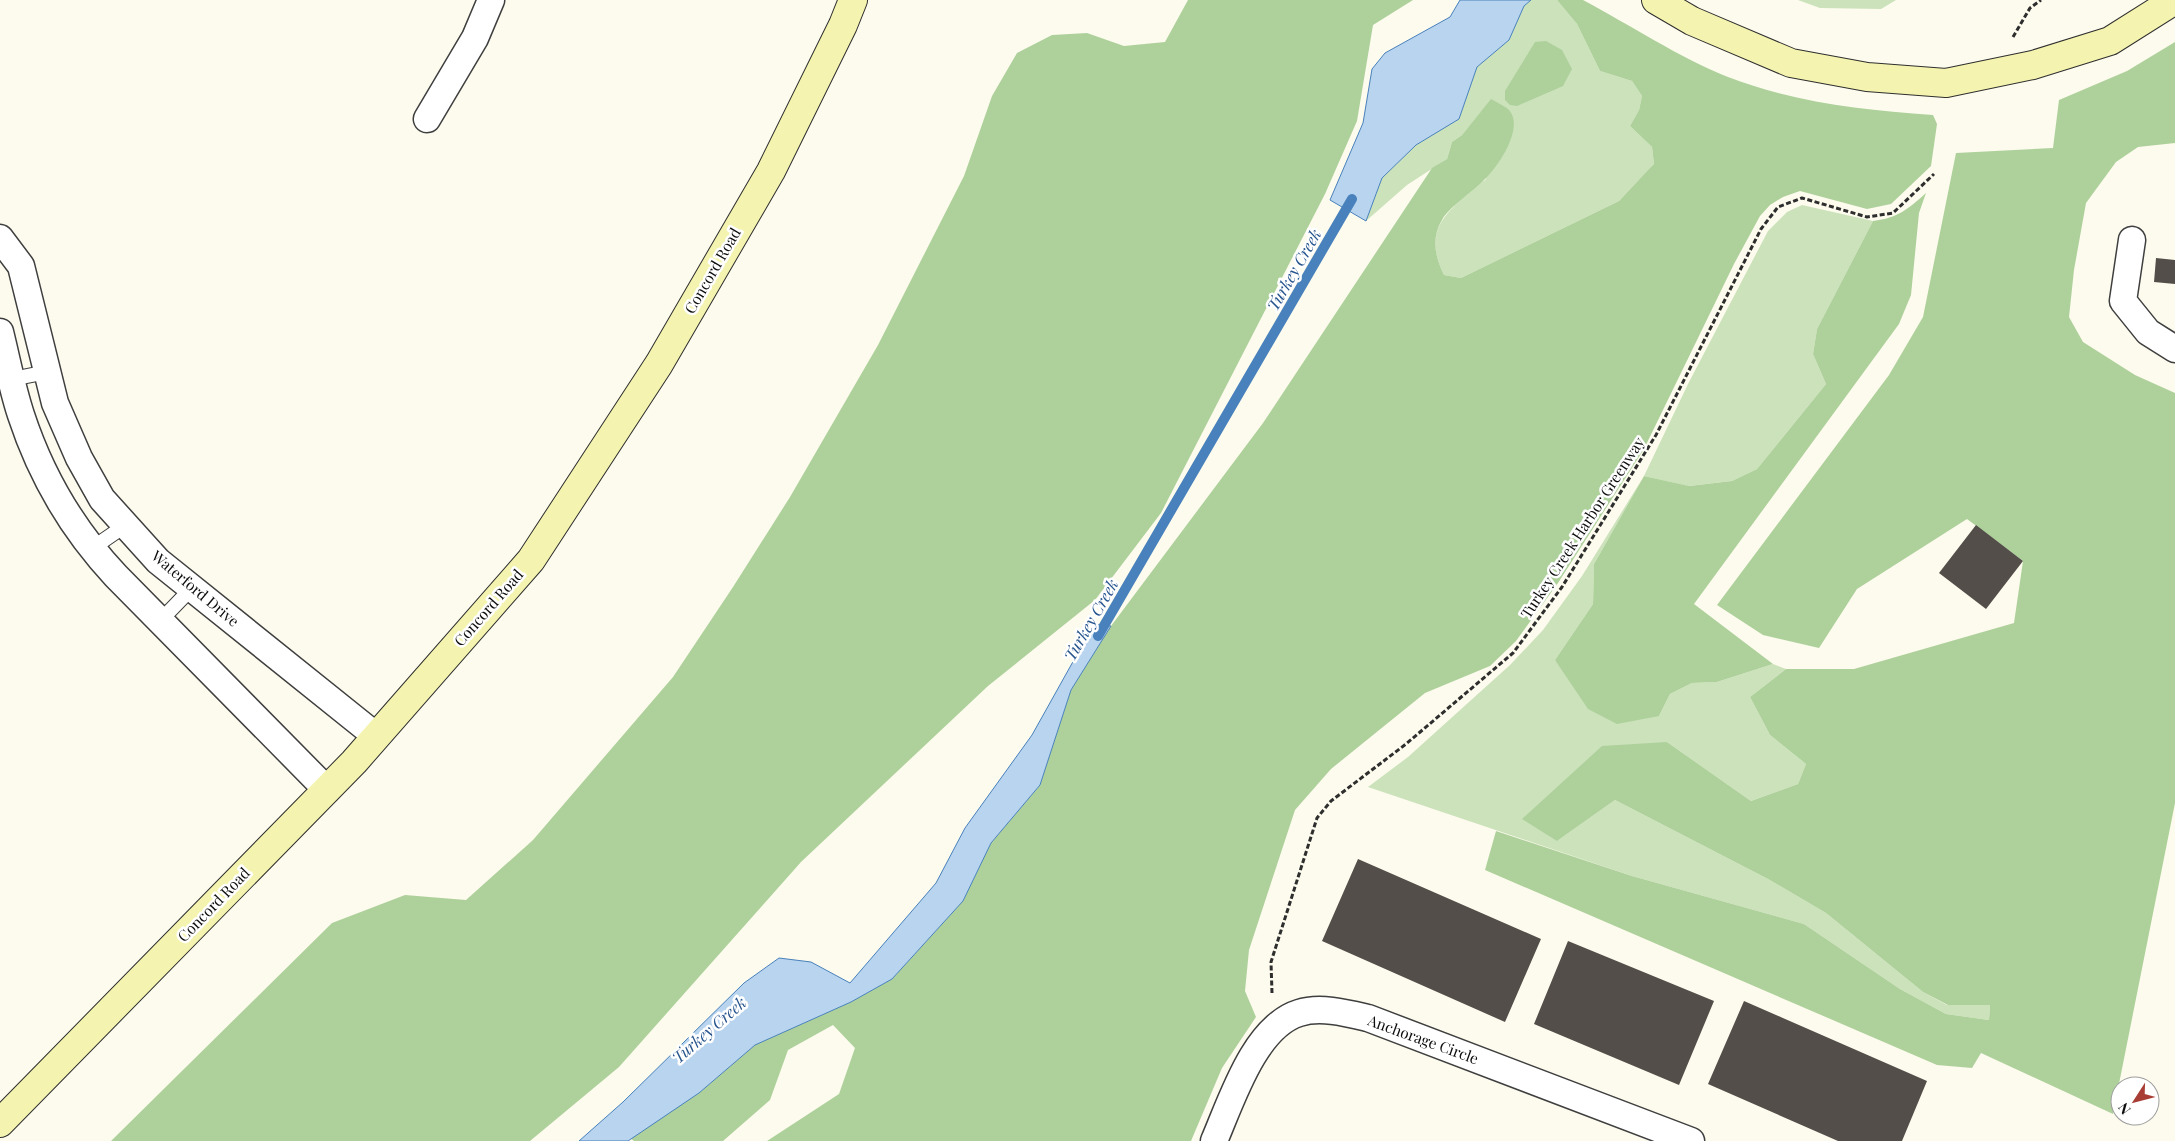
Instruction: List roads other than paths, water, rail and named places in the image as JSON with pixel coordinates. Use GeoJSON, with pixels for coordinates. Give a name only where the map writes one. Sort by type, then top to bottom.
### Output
{"type":"FeatureCollection","features":[{"type":"Feature","properties":{"kind":"main road","name":"Concord Road"},"geometry":{"type":"LineString","coordinates":[[0,1123],[327,790],[531,560],[659,364],[771,171],[843,25],[853,0]]}},
{"type":"Feature","properties":{"kind":"main road"},"geometry":{"type":"LineString","coordinates":[[1656,0],[1692,22],[1791,63],[1867,77],[1946,82],[2033,65],[2110,41],[2175,0]]}},
{"type":"Feature","properties":{"kind":"street"},"geometry":{"type":"LineString","coordinates":[[427,119],[475,38],[491,0]]}},
{"type":"Feature","properties":{"kind":"street","name":"Waterford Drive"},"geometry":{"type":"LineString","coordinates":[[0,238],[21,266],[55,403],[79,458],[102,499],[158,561],[376,736]]}},
{"type":"Feature","properties":{"kind":"street"},"geometry":{"type":"LineString","coordinates":[[2132,240],[2123,302],[2148,332],[2175,348]]}},
{"type":"Feature","properties":{"kind":"street"},"geometry":{"type":"LineString","coordinates":[[0,332],[20,414],[35,452],[72,522],[91,549],[327,790]]}},
{"type":"Feature","properties":{"kind":"street","name":"Anchorage Circle"},"geometry":{"type":"LineString","coordinates":[[1214,1141],[1253,1054],[1263,1040],[1284,1020],[1299,1012],[1325,1011],[1368,1018],[1691,1141]]}},
{"type":"Feature","properties":{"kind":"lane"},"geometry":{"type":"LineString","coordinates":[[12,379],[47,372]]}},
{"type":"Feature","properties":{"kind":"lane"},"geometry":{"type":"LineString","coordinates":[[91,549],[126,525]]}},
{"type":"Feature","properties":{"kind":"lane"},"geometry":{"type":"LineString","coordinates":[[160,621],[192,588]]}},
{"type":"Feature","properties":{"kind":"water"},"geometry":{"type":"Polygon","coordinates":[[[1460,0],[1531,0],[1524,6],[1509,40],[1477,67],[1459,119],[1416,145],[1382,178],[1366,221],[1330,200],[1363,123],[1372,69],[1385,53],[1450,17],[1460,0]]]}},
{"type":"Feature","properties":{"kind":"water"},"geometry":{"type":"Polygon","coordinates":[[[1094,624],[1111,626],[1071,690],[1040,785],[991,843],[963,901],[892,979],[851,1002],[755,1045],[699,1093],[628,1141],[579,1141],[623,1102],[744,983],[779,958],[811,962],[850,983],[936,883],[965,828],[1032,735],[1094,624]]]}},
{"type":"Feature","properties":{"kind":"waterway","name":"Turkey Creek"},"geometry":{"type":"LineString","coordinates":[[1098,636],[1352,199]]}}]}
